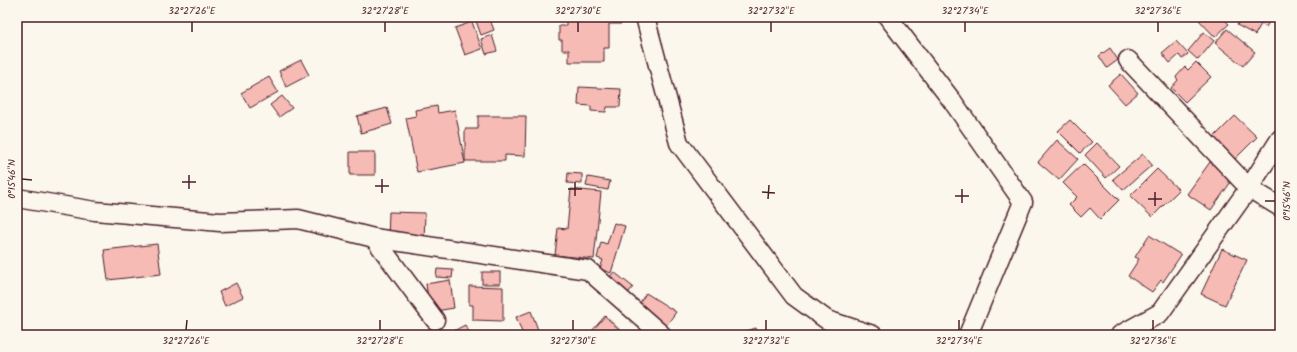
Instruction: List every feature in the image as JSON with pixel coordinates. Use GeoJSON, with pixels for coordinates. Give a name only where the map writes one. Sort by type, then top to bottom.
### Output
{"type":"FeatureCollection","features":[{"type":"Feature","properties":{"kind":"street"},"geometry":{"type":"LineString","coordinates":[[645,17],[679,143],[794,296],[827,320],[873,335]]}},
{"type":"Feature","properties":{"kind":"street"},"geometry":{"type":"LineString","coordinates":[[888,17],[953,102],[1023,202],[968,335]]}},
{"type":"Feature","properties":{"kind":"street"},"geometry":{"type":"LineString","coordinates":[[1128,60],[1249,188],[1280,207]]}},
{"type":"Feature","properties":{"kind":"street"},"geometry":{"type":"LineString","coordinates":[[1120,335],[1160,313],[1249,188],[1280,139]]}},
{"type":"Feature","properties":{"kind":"street"},"geometry":{"type":"LineString","coordinates":[[17,198],[95,211],[220,222],[298,219],[374,238],[588,270],[662,335]]}},
{"type":"Feature","properties":{"kind":"street"},"geometry":{"type":"LineString","coordinates":[[374,238],[434,320]]}},
{"type":"Feature","properties":{"kind":"building"},"geometry":{"type":"Polygon","coordinates":[[[489,17],[494,30],[481,35],[476,21],[489,17]]]}},
{"type":"Feature","properties":{"kind":"building"},"geometry":{"type":"Polygon","coordinates":[[[566,17],[621,17],[621,24],[609,24],[609,48],[604,48],[604,62],[569,62],[569,50],[562,50],[562,40],[559,40],[559,26],[566,26],[566,17]]]}},
{"type":"Feature","properties":{"kind":"building"},"geometry":{"type":"Polygon","coordinates":[[[1202,17],[1222,17],[1229,24],[1215,37],[1199,20],[1202,17]]]}},
{"type":"Feature","properties":{"kind":"building"},"geometry":{"type":"Polygon","coordinates":[[[1239,17],[1272,17],[1266,27],[1261,24],[1255,35],[1237,25],[1241,18],[1239,17]]]}},
{"type":"Feature","properties":{"kind":"building"},"geometry":{"type":"Polygon","coordinates":[[[472,22],[482,49],[465,55],[455,28],[472,22]]]}},
{"type":"Feature","properties":{"kind":"building"},"geometry":{"type":"Polygon","coordinates":[[[1227,29],[1255,52],[1243,66],[1215,43],[1227,29]]]}},
{"type":"Feature","properties":{"kind":"building"},"geometry":{"type":"Polygon","coordinates":[[[1204,32],[1214,41],[1198,60],[1188,51],[1204,32]]]}},
{"type":"Feature","properties":{"kind":"building"},"geometry":{"type":"Polygon","coordinates":[[[492,35],[497,51],[486,54],[481,39],[492,35]]]}},
{"type":"Feature","properties":{"kind":"building"},"geometry":{"type":"Polygon","coordinates":[[[1176,41],[1188,54],[1182,59],[1179,55],[1170,63],[1162,53],[1176,41]]]}},
{"type":"Feature","properties":{"kind":"building"},"geometry":{"type":"Polygon","coordinates":[[[1110,48],[1118,60],[1107,68],[1099,56],[1110,48]]]}},
{"type":"Feature","properties":{"kind":"building"},"geometry":{"type":"Polygon","coordinates":[[[301,60],[309,75],[286,87],[279,71],[301,60]]]}},
{"type":"Feature","properties":{"kind":"building"},"geometry":{"type":"Polygon","coordinates":[[[1196,62],[1211,77],[1185,102],[1171,88],[1178,80],[1176,77],[1185,67],[1188,70],[1196,62]]]}},
{"type":"Feature","properties":{"kind":"building"},"geometry":{"type":"Polygon","coordinates":[[[1121,74],[1138,93],[1125,104],[1108,85],[1121,74]]]}},
{"type":"Feature","properties":{"kind":"building"},"geometry":{"type":"Polygon","coordinates":[[[269,77],[278,92],[250,108],[241,93],[269,77]]]}},
{"type":"Feature","properties":{"kind":"building"},"geometry":{"type":"Polygon","coordinates":[[[579,87],[621,89],[620,107],[607,107],[606,112],[591,111],[591,106],[578,105],[579,87]]]}},
{"type":"Feature","properties":{"kind":"building"},"geometry":{"type":"Polygon","coordinates":[[[282,96],[292,108],[279,117],[270,105],[282,96]]]}},
{"type":"Feature","properties":{"kind":"building"},"geometry":{"type":"Polygon","coordinates":[[[437,106],[438,113],[455,110],[465,163],[417,172],[406,118],[416,116],[415,110],[437,106]]]}},
{"type":"Feature","properties":{"kind":"building"},"geometry":{"type":"Polygon","coordinates":[[[387,108],[392,124],[361,133],[357,116],[387,108]]]}},
{"type":"Feature","properties":{"kind":"building"},"geometry":{"type":"Polygon","coordinates":[[[478,116],[526,116],[525,156],[505,155],[505,161],[465,161],[465,129],[478,129],[478,116]]]}},
{"type":"Feature","properties":{"kind":"building"},"geometry":{"type":"Polygon","coordinates":[[[1235,116],[1257,137],[1233,161],[1211,140],[1235,116]]]}},
{"type":"Feature","properties":{"kind":"building"},"geometry":{"type":"Polygon","coordinates":[[[1070,120],[1092,142],[1080,153],[1058,131],[1070,120]]]}},
{"type":"Feature","properties":{"kind":"building"},"geometry":{"type":"Polygon","coordinates":[[[1057,140],[1078,159],[1059,180],[1038,162],[1057,140]]]}},
{"type":"Feature","properties":{"kind":"building"},"geometry":{"type":"Polygon","coordinates":[[[1097,143],[1119,166],[1106,178],[1085,155],[1097,143]]]}},
{"type":"Feature","properties":{"kind":"building"},"geometry":{"type":"Polygon","coordinates":[[[350,152],[375,152],[375,175],[350,175],[350,152]]]}},
{"type":"Feature","properties":{"kind":"building"},"geometry":{"type":"Polygon","coordinates":[[[1143,154],[1152,165],[1123,190],[1113,179],[1143,154]]]}},
{"type":"Feature","properties":{"kind":"building"},"geometry":{"type":"Polygon","coordinates":[[[1210,162],[1233,179],[1211,210],[1187,194],[1210,162]]]}},
{"type":"Feature","properties":{"kind":"building"},"geometry":{"type":"Polygon","coordinates":[[[1083,164],[1119,200],[1100,219],[1090,208],[1081,217],[1069,205],[1077,197],[1063,183],[1083,164]]]}},
{"type":"Feature","properties":{"kind":"building"},"geometry":{"type":"Polygon","coordinates":[[[1157,169],[1179,190],[1152,217],[1130,196],[1157,169]]]}},
{"type":"Feature","properties":{"kind":"building"},"geometry":{"type":"Polygon","coordinates":[[[568,173],[582,174],[582,184],[567,183],[568,173]]]}},
{"type":"Feature","properties":{"kind":"building"},"geometry":{"type":"Polygon","coordinates":[[[588,177],[610,181],[608,190],[586,186],[588,177]]]}},
{"type":"Feature","properties":{"kind":"building"},"geometry":{"type":"Polygon","coordinates":[[[571,189],[601,192],[594,259],[555,255],[558,228],[567,229],[571,189]]]}},
{"type":"Feature","properties":{"kind":"building"},"geometry":{"type":"Polygon","coordinates":[[[389,212],[425,213],[424,242],[388,240],[389,212]]]}},
{"type":"Feature","properties":{"kind":"building"},"geometry":{"type":"Polygon","coordinates":[[[614,223],[625,226],[611,273],[600,269],[603,260],[597,258],[601,242],[607,244],[614,223]]]}},
{"type":"Feature","properties":{"kind":"building"},"geometry":{"type":"Polygon","coordinates":[[[1149,235],[1181,255],[1163,282],[1161,280],[1152,292],[1128,276],[1139,259],[1135,257],[1149,235]]]}},
{"type":"Feature","properties":{"kind":"building"},"geometry":{"type":"Polygon","coordinates":[[[157,244],[161,274],[108,280],[104,250],[157,244]]]}},
{"type":"Feature","properties":{"kind":"building"},"geometry":{"type":"Polygon","coordinates":[[[1222,249],[1247,260],[1225,305],[1201,294],[1222,249]]]}},
{"type":"Feature","properties":{"kind":"building"},"geometry":{"type":"Polygon","coordinates":[[[437,269],[453,270],[452,278],[436,277],[437,269]]]}},
{"type":"Feature","properties":{"kind":"building"},"geometry":{"type":"Polygon","coordinates":[[[482,272],[500,272],[500,284],[482,284],[482,272]]]}},
{"type":"Feature","properties":{"kind":"building"},"geometry":{"type":"Polygon","coordinates":[[[614,272],[633,287],[617,307],[597,292],[614,272]]]}},
{"type":"Feature","properties":{"kind":"building"},"geometry":{"type":"Polygon","coordinates":[[[450,280],[454,308],[430,312],[426,284],[450,280]]]}},
{"type":"Feature","properties":{"kind":"building"},"geometry":{"type":"Polygon","coordinates":[[[236,283],[243,297],[225,306],[219,292],[236,283]]]}},
{"type":"Feature","properties":{"kind":"building"},"geometry":{"type":"Polygon","coordinates":[[[469,286],[503,287],[503,321],[473,320],[473,305],[469,305],[469,286]]]}},
{"type":"Feature","properties":{"kind":"building"},"geometry":{"type":"Polygon","coordinates":[[[646,293],[676,312],[666,326],[657,321],[631,317],[646,293]]]}},
{"type":"Feature","properties":{"kind":"building"},"geometry":{"type":"Polygon","coordinates":[[[531,311],[540,335],[523,335],[516,317],[531,311]]]}},
{"type":"Feature","properties":{"kind":"building"},"geometry":{"type":"Polygon","coordinates":[[[605,316],[625,335],[596,335],[592,331],[605,316]]]}},
{"type":"Feature","properties":{"kind":"building"},"geometry":{"type":"Polygon","coordinates":[[[465,325],[471,335],[446,335],[465,325]]]}},
{"type":"Feature","properties":{"kind":"building"},"geometry":{"type":"Polygon","coordinates":[[[756,328],[759,335],[744,335],[743,332],[756,328]]]}}]}
